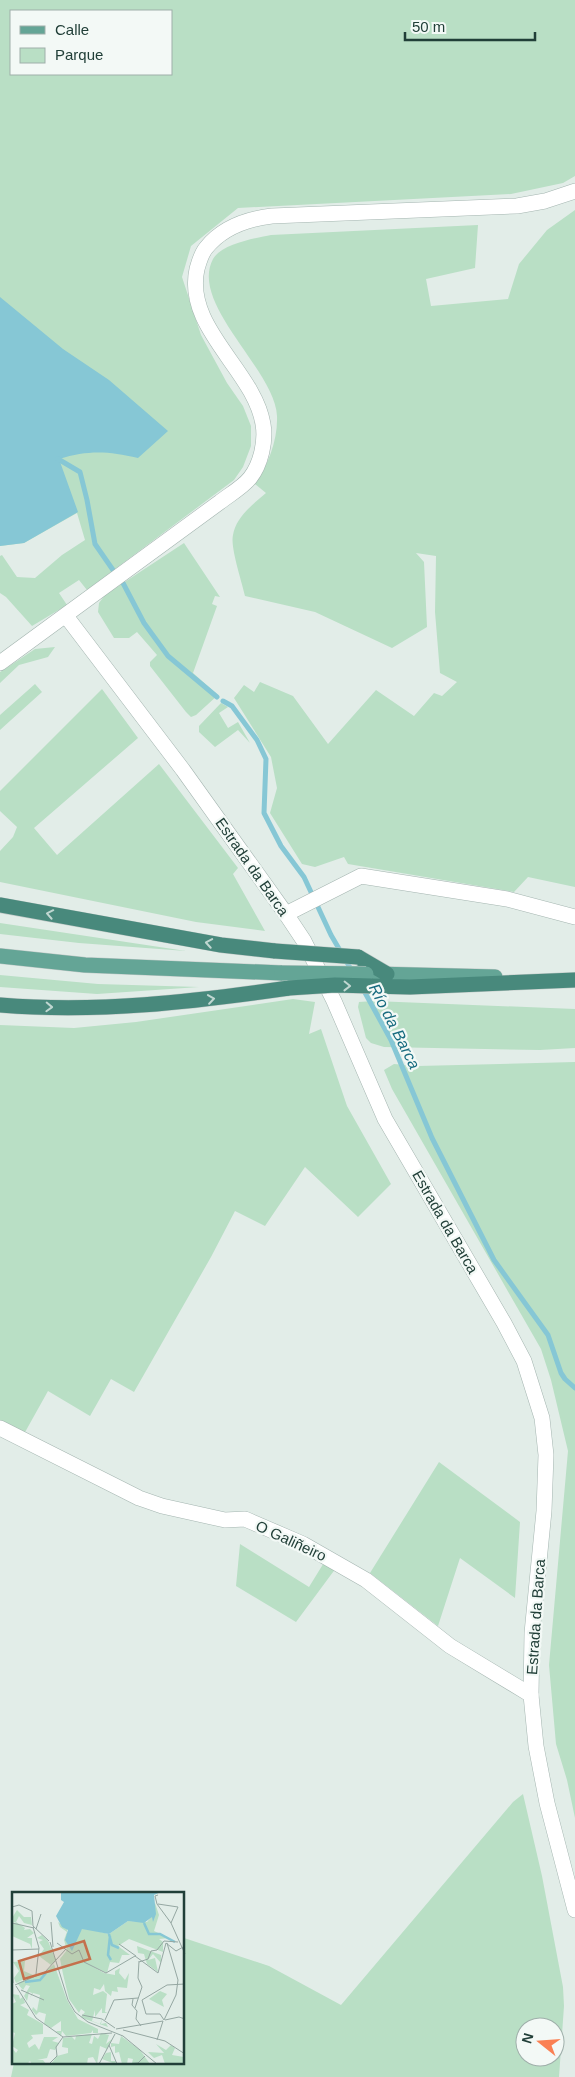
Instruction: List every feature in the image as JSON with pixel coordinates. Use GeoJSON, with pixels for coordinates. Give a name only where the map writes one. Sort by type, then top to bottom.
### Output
{"type":"FeatureCollection","features":[{"type":"Feature","properties":{"kind":"highway"},"geometry":{"type":"LineString","coordinates":[[0,905],[221,945],[358,957],[388,974]]}},
{"type":"Feature","properties":{"kind":"highway"},"geometry":{"type":"LineString","coordinates":[[0,1005],[74,1008],[122,1007],[190,1002],[289,988],[335,985],[369,980],[410,987],[574,980]]}},
{"type":"Feature","properties":{"kind":"main road"},"geometry":{"type":"LineString","coordinates":[[0,956],[104,966],[282,973],[369,980],[388,974],[574,980]]}},
{"type":"Feature","properties":{"kind":"street"},"geometry":{"type":"LineString","coordinates":[[0,662],[66,616],[249,480],[258,465],[264,436],[263,424],[256,401],[209,326],[198,302],[195,278],[197,267],[202,253],[213,240],[241,223],[258,218],[517,206],[545,201],[575,191]]}},
{"type":"Feature","properties":{"kind":"street","name":"Estrada da Barca"},"geometry":{"type":"LineString","coordinates":[[66,616],[183,770],[304,941],[334,1001],[386,1119],[504,1322],[524,1361],[542,1418],[546,1481],[532,1633],[531,1695],[536,1746],[547,1802],[575,1910]]}},
{"type":"Feature","properties":{"kind":"street"},"geometry":{"type":"LineString","coordinates":[[286,914],[361,876],[507,899],[575,917]]}},
{"type":"Feature","properties":{"kind":"street","name":"O Galiñeiro"},"geometry":{"type":"LineString","coordinates":[[0,1428],[139,1498],[162,1506],[225,1520],[245,1519],[303,1544],[366,1580],[450,1646],[531,1695]]}},
{"type":"Feature","properties":{"kind":"green space"},"geometry":{"type":"Polygon","coordinates":[[[0,0],[575,0],[575,176],[563,183],[511,194],[238,208],[191,246],[182,277],[201,335],[227,383],[243,406],[251,426],[251,446],[243,467],[234,480],[87,590],[79,580],[59,593],[67,605],[32,626],[6,597],[0,593],[0,556],[2,555],[17,577],[35,578],[62,555],[85,540],[77,513],[24,543],[0,546],[0,0]]]}},
{"type":"Feature","properties":{"kind":"green space"},"geometry":{"type":"Polygon","coordinates":[[[575,210],[575,887],[528,877],[514,892],[348,864],[344,857],[315,867],[302,864],[270,813],[277,788],[271,757],[234,698],[244,685],[254,692],[260,682],[293,696],[328,744],[376,690],[414,716],[434,693],[442,696],[457,682],[440,673],[435,612],[436,556],[416,553],[424,562],[427,627],[392,648],[315,612],[245,596],[235,556],[233,535],[241,517],[266,493],[255,484],[264,469],[274,443],[277,416],[273,398],[263,378],[222,316],[213,296],[209,277],[213,259],[223,249],[248,240],[271,235],[478,225],[475,268],[426,279],[431,306],[508,299],[519,264],[547,230],[575,210]]]}},
{"type":"Feature","properties":{"kind":"green space"},"geometry":{"type":"Polygon","coordinates":[[[184,543],[220,597],[215,596],[212,604],[217,606],[193,673],[218,695],[196,715],[191,717],[150,666],[150,662],[157,655],[137,632],[129,638],[114,638],[98,612],[99,603],[105,595],[184,543]]]}},
{"type":"Feature","properties":{"kind":"green space"},"geometry":{"type":"Polygon","coordinates":[[[55,647],[48,657],[19,665],[0,683],[0,672],[35,649],[55,647]]]}},
{"type":"Feature","properties":{"kind":"green space"},"geometry":{"type":"Polygon","coordinates":[[[35,684],[42,692],[0,730],[0,715],[35,684]]]}},
{"type":"Feature","properties":{"kind":"green space"},"geometry":{"type":"Polygon","coordinates":[[[102,689],[138,738],[34,828],[57,855],[159,764],[238,868],[233,874],[265,931],[196,922],[0,882],[0,851],[13,837],[17,827],[0,811],[0,791],[102,689]]]}},
{"type":"Feature","properties":{"kind":"green space"},"geometry":{"type":"Polygon","coordinates":[[[221,703],[228,707],[219,713],[228,728],[238,722],[250,743],[238,730],[215,747],[199,732],[199,726],[221,703]]]}},
{"type":"Feature","properties":{"kind":"green space"},"geometry":{"type":"Polygon","coordinates":[[[0,923],[186,951],[79,943],[0,934],[0,923]]]}},
{"type":"Feature","properties":{"kind":"green space"},"geometry":{"type":"Polygon","coordinates":[[[0,975],[98,984],[199,987],[97,994],[0,987],[0,975]]]}},
{"type":"Feature","properties":{"kind":"green space"},"geometry":{"type":"Polygon","coordinates":[[[293,999],[315,1002],[309,1034],[321,1029],[347,1106],[391,1184],[358,1217],[305,1167],[265,1226],[235,1211],[134,1392],[111,1379],[90,1416],[48,1391],[24,1434],[0,1421],[0,1025],[74,1028],[136,1022],[293,999]]]}},
{"type":"Feature","properties":{"kind":"green space"},"geometry":{"type":"Polygon","coordinates":[[[359,1002],[575,1009],[575,1048],[540,1050],[384,1047],[371,1043],[366,1038],[358,1007],[359,1002]]]}},
{"type":"Feature","properties":{"kind":"green space"},"geometry":{"type":"Polygon","coordinates":[[[575,1062],[575,1818],[567,1780],[556,1744],[549,1665],[568,1451],[551,1380],[541,1349],[392,1089],[384,1070],[394,1064],[418,1066],[575,1062]]]}},
{"type":"Feature","properties":{"kind":"green space"},"geometry":{"type":"Polygon","coordinates":[[[439,1462],[520,1522],[515,1598],[460,1558],[438,1626],[370,1573],[439,1462]]]}},
{"type":"Feature","properties":{"kind":"green space"},"geometry":{"type":"Polygon","coordinates":[[[240,1544],[309,1587],[325,1561],[336,1568],[296,1622],[236,1586],[240,1544]]]}},
{"type":"Feature","properties":{"kind":"green space"},"geometry":{"type":"Polygon","coordinates":[[[523,1794],[542,1876],[563,1987],[564,2006],[563,2017],[515,2017],[515,2067],[560,2067],[559,2077],[11,2077],[14,2064],[185,2064],[185,1938],[269,1966],[341,2005],[513,1802],[523,1794]]]}},
{"type":"Feature","properties":{"kind":"water"},"geometry":{"type":"Polygon","coordinates":[[[0,297],[63,349],[109,380],[168,431],[138,458],[98,452],[59,459],[78,512],[24,543],[0,546],[0,297]]]}},
{"type":"Feature","properties":{"kind":"waterway","name":"Río da Barca"},"geometry":{"type":"LineString","coordinates":[[58,459],[80,472],[95,544],[113,570]]}},
{"type":"Feature","properties":{"kind":"waterway","name":"Río da Barca"},"geometry":{"type":"LineString","coordinates":[[123,583],[144,623],[168,656],[217,697]]}},
{"type":"Feature","properties":{"kind":"waterway","name":"Río da Barca"},"geometry":{"type":"LineString","coordinates":[[223,701],[232,706],[257,740],[266,759],[264,813],[281,846],[304,877],[331,935],[352,971]]}},
{"type":"Feature","properties":{"kind":"waterway","name":"Río da Barca"},"geometry":{"type":"LineString","coordinates":[[363,989],[391,1040],[432,1138],[494,1260],[548,1335],[561,1373],[575,1388]]}}]}
